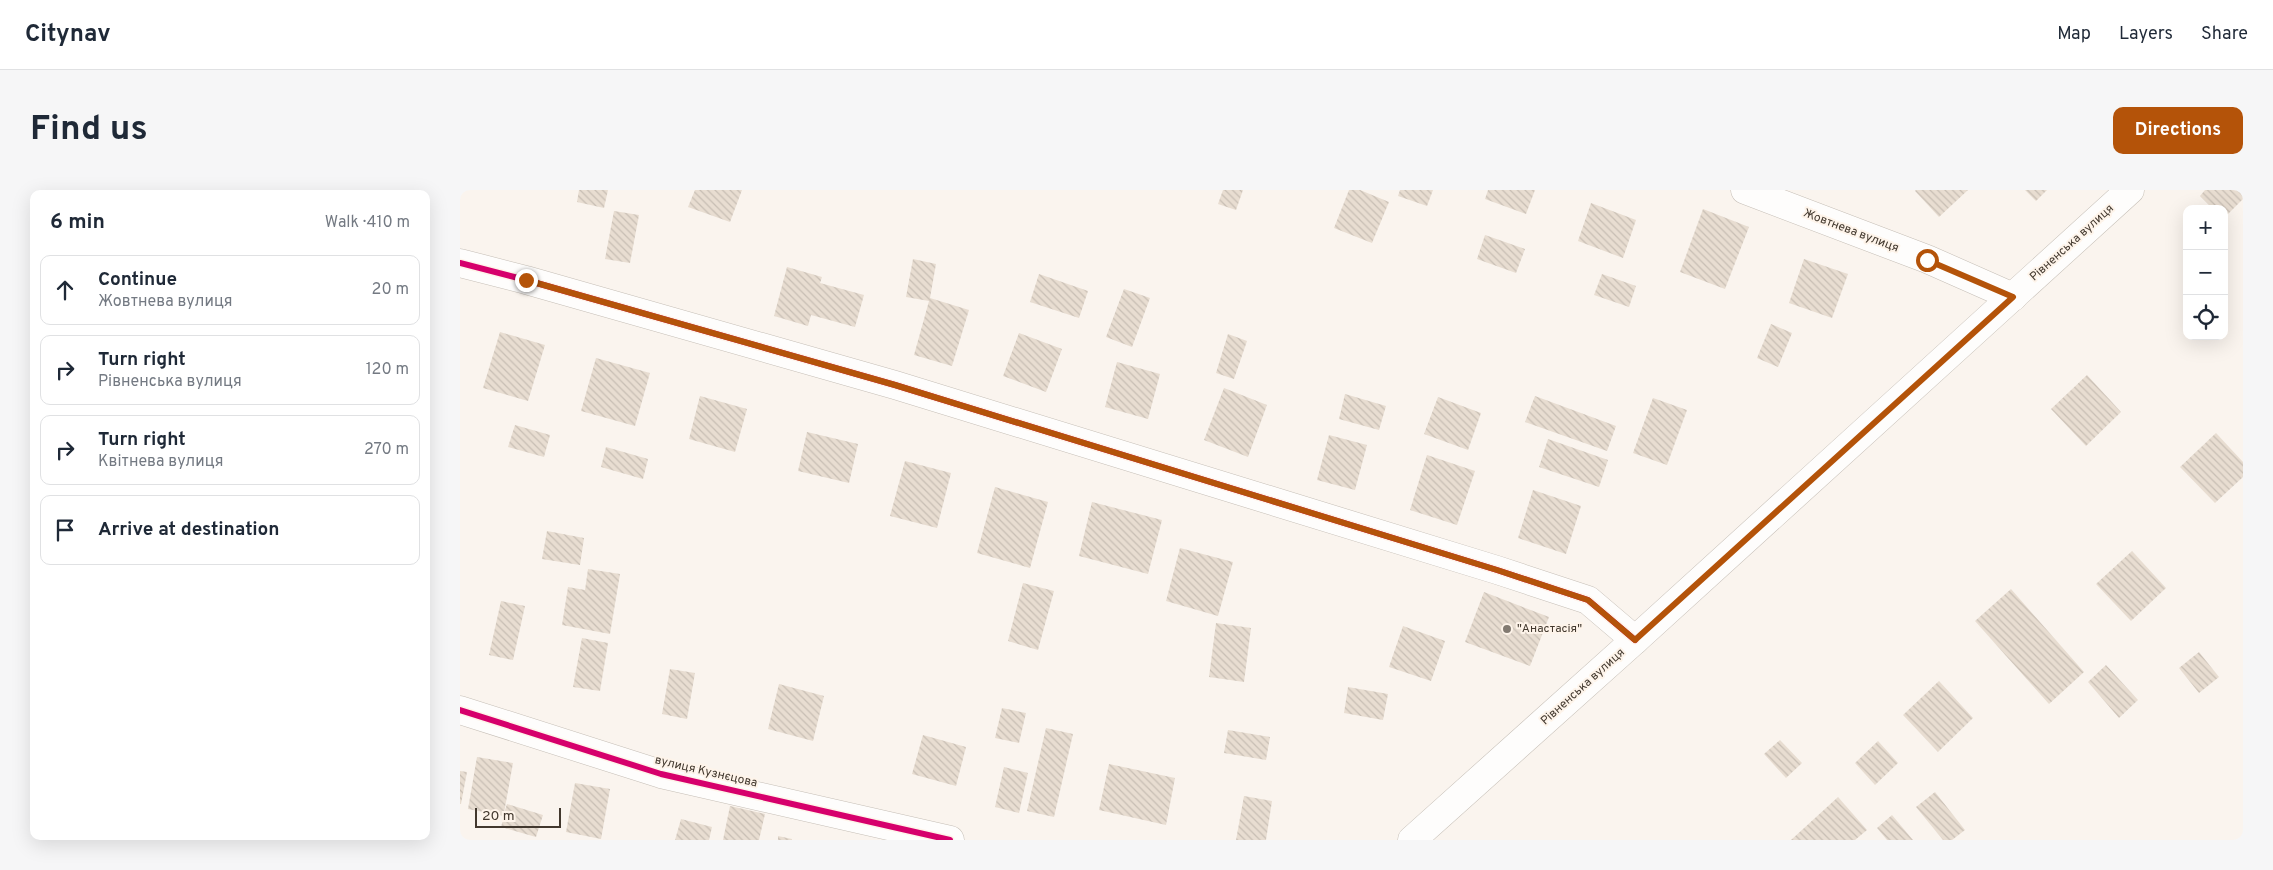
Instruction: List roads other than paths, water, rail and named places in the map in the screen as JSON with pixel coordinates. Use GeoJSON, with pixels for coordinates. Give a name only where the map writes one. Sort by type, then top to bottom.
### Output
{"type":"FeatureCollection","features":[{"type":"Feature","properties":{"kind":"street","name":"Жовтнева вулиця"},"geometry":{"type":"LineString","coordinates":[[1744,190],[1927,260],[2013,297]]}},
{"type":"Feature","properties":{"kind":"street","name":"Рівненська вулиця"},"geometry":{"type":"LineString","coordinates":[[1412,840],[2130,190]]}},
{"type":"Feature","properties":{"kind":"street"},"geometry":{"type":"LineString","coordinates":[[460,264],[526,280],[895,385],[1497,570],[1588,600],[1635,640]]}},
{"type":"Feature","properties":{"kind":"street","name":"вулиця Кузнєцова"},"geometry":{"type":"LineString","coordinates":[[460,710],[660,774],[950,840]]}},
{"type":"Feature","properties":{"kind":"place","name":"\"Анастасія\""},"geometry":{"type":"Point","coordinates":[1507,629]}}]}
